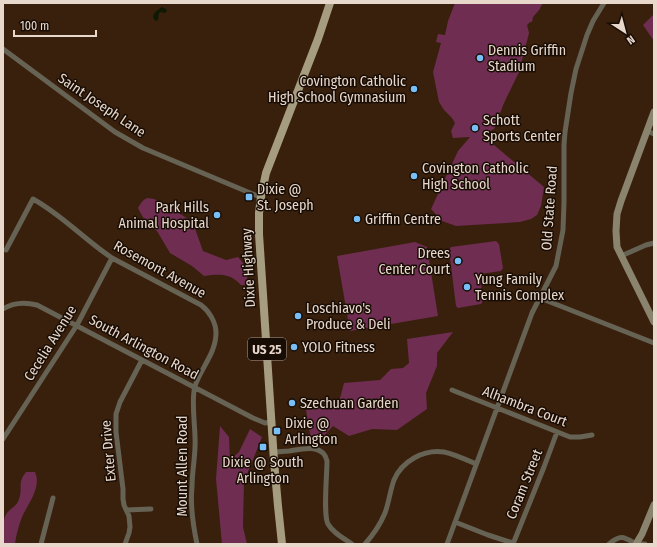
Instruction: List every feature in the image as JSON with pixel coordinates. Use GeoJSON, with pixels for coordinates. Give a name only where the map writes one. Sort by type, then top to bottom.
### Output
{"type":"FeatureCollection","features":[{"type":"Feature","properties":{"kind":"main road","name":"Dixie Highway"},"geometry":{"type":"LineString","coordinates":[[282,544],[274,452],[259,234],[259,213],[266,173],[318,39],[330,3]]}},
{"type":"Feature","properties":{"kind":"street","name":"Old State Road"},"geometry":{"type":"LineString","coordinates":[[447,544],[532,313],[556,266],[563,230],[565,132],[576,69],[593,20],[604,3]]}},
{"type":"Feature","properties":{"kind":"street","name":"Saint Joseph Lane"},"geometry":{"type":"LineString","coordinates":[[3,49],[115,132],[143,148],[255,195],[261,196]]}},
{"type":"Feature","properties":{"kind":"street"},"geometry":{"type":"LineString","coordinates":[[654,112],[651,132],[621,201],[617,214],[616,231],[617,247],[654,322]]}},
{"type":"Feature","properties":{"kind":"street","name":"Rosemont Avenue"},"geometry":{"type":"LineString","coordinates":[[6,250],[33,199],[46,206],[112,258],[201,305],[210,314],[216,327],[216,340],[195,387]]}},
{"type":"Feature","properties":{"kind":"street"},"geometry":{"type":"LineString","coordinates":[[621,256],[654,243]]}},
{"type":"Feature","properties":{"kind":"street","name":"Cecelia Avenue"},"geometry":{"type":"LineString","coordinates":[[3,439],[77,325],[112,258]]}},
{"type":"Feature","properties":{"kind":"street"},"geometry":{"type":"LineString","coordinates":[[540,298],[654,343]]}},
{"type":"Feature","properties":{"kind":"street","name":"South Arlington Road"},"geometry":{"type":"LineString","coordinates":[[3,309],[20,303],[31,303],[37,305],[253,418],[265,423],[272,422]]}},
{"type":"Feature","properties":{"kind":"street","name":"Exter Drive"},"geometry":{"type":"LineString","coordinates":[[125,544],[130,527],[129,516],[123,499],[116,432],[116,414],[120,402],[142,360]]}},
{"type":"Feature","properties":{"kind":"street","name":"Mount Allen Road"},"geometry":{"type":"LineString","coordinates":[[195,387],[195,457],[191,487],[192,512],[197,544]]}},
{"type":"Feature","properties":{"kind":"street","name":"Alhambra Court"},"geometry":{"type":"LineString","coordinates":[[452,390],[556,432],[580,437],[592,435]]}},
{"type":"Feature","properties":{"kind":"street","name":"Coram Street"},"geometry":{"type":"LineString","coordinates":[[513,543],[544,467],[556,432]]}},
{"type":"Feature","properties":{"kind":"street"},"geometry":{"type":"LineString","coordinates":[[274,452],[312,448],[321,451],[327,461],[326,519],[336,534],[352,544]]}},
{"type":"Feature","properties":{"kind":"street"},"geometry":{"type":"LineString","coordinates":[[365,544],[382,519],[397,475],[408,462],[420,455],[433,452],[446,452],[476,464]]}},
{"type":"Feature","properties":{"kind":"street"},"geometry":{"type":"LineString","coordinates":[[41,544],[53,498]]}},
{"type":"Feature","properties":{"kind":"street"},"geometry":{"type":"LineString","coordinates":[[636,544],[642,534],[654,505]]}},
{"type":"Feature","properties":{"kind":"street"},"geometry":{"type":"LineString","coordinates":[[126,510],[151,509]]}},
{"type":"Feature","properties":{"kind":"street"},"geometry":{"type":"LineString","coordinates":[[455,522],[513,543]]}},
{"type":"Feature","properties":{"kind":"street"},"geometry":{"type":"LineString","coordinates":[[609,544],[620,537],[636,544],[645,544]]}},
{"type":"Feature","properties":{"kind":"shaded area"},"geometry":{"type":"Polygon","coordinates":[[[455,3],[543,3],[533,17],[532,22],[527,25],[529,33],[519,72],[504,103],[494,129],[482,135],[544,187],[541,206],[537,215],[531,219],[520,222],[456,226],[442,221],[431,209],[458,151],[470,137],[453,138],[451,131],[455,123],[439,102],[433,72],[441,43],[436,42],[438,34],[445,35],[448,21],[455,3]]]}},
{"type":"Feature","properties":{"kind":"shaded area"},"geometry":{"type":"Polygon","coordinates":[[[162,7],[167,11],[165,13],[159,13],[158,20],[156,21],[153,17],[156,11],[162,7]]]}},
{"type":"Feature","properties":{"kind":"shaded area"},"geometry":{"type":"Polygon","coordinates":[[[654,14],[654,41],[643,25],[654,14]]]}},
{"type":"Feature","properties":{"kind":"shaded area"},"geometry":{"type":"Polygon","coordinates":[[[148,198],[164,203],[193,223],[203,251],[226,260],[238,257],[246,268],[247,282],[244,285],[241,285],[229,276],[204,276],[192,266],[170,253],[157,231],[148,225],[138,208],[143,200],[148,198]]]}},
{"type":"Feature","properties":{"kind":"shaded area","name":"Yung Family Tennis Complex"},"geometry":{"type":"Polygon","coordinates":[[[496,241],[499,244],[503,268],[501,271],[480,274],[483,301],[481,304],[458,308],[456,306],[449,250],[451,247],[496,241]]]}},
{"type":"Feature","properties":{"kind":"shaded area"},"geometry":{"type":"Polygon","coordinates":[[[415,242],[427,247],[438,316],[350,331],[337,256],[415,242]]]}},
{"type":"Feature","properties":{"kind":"shaded area"},"geometry":{"type":"Polygon","coordinates":[[[453,332],[437,353],[437,366],[426,393],[427,409],[397,430],[372,429],[349,436],[333,426],[322,438],[311,440],[306,410],[338,406],[344,383],[380,380],[391,369],[403,368],[409,363],[407,339],[453,332]]]}},
{"type":"Feature","properties":{"kind":"shaded area"},"geometry":{"type":"Polygon","coordinates":[[[220,426],[229,437],[230,460],[239,452],[250,429],[262,437],[244,482],[243,527],[247,544],[222,544],[216,479],[220,426]]]}},
{"type":"Feature","properties":{"kind":"shaded area"},"geometry":{"type":"Polygon","coordinates":[[[26,472],[35,472],[37,478],[36,489],[22,517],[15,544],[3,544],[4,520],[7,513],[16,505],[18,501],[21,482],[26,472]]]}},
{"type":"Feature","properties":{"kind":"place","name":"Dennis Griffin Stadium"},"geometry":{"type":"Point","coordinates":[480,58]}},
{"type":"Feature","properties":{"kind":"place","name":"Covington Catholic High School Gymnasium"},"geometry":{"type":"Point","coordinates":[414,89]}},
{"type":"Feature","properties":{"kind":"place","name":"Schott Sports Center"},"geometry":{"type":"Point","coordinates":[475,128]}},
{"type":"Feature","properties":{"kind":"place","name":"Covington Catholic High School"},"geometry":{"type":"Point","coordinates":[414,176]}},
{"type":"Feature","properties":{"kind":"place","name":"Dixie @ St. Joseph"},"geometry":{"type":"Point","coordinates":[249,197]}},
{"type":"Feature","properties":{"kind":"place","name":"Park Hills Animal Hospital"},"geometry":{"type":"Point","coordinates":[217,215]}},
{"type":"Feature","properties":{"kind":"place","name":"Griffin Centre"},"geometry":{"type":"Point","coordinates":[357,219]}},
{"type":"Feature","properties":{"kind":"place","name":"Drees Center Court"},"geometry":{"type":"Point","coordinates":[458,261]}},
{"type":"Feature","properties":{"kind":"place","name":"Yung Family Tennis Complex"},"geometry":{"type":"Point","coordinates":[467,287]}},
{"type":"Feature","properties":{"kind":"place","name":"Loschiavo's Produce & Deli"},"geometry":{"type":"Point","coordinates":[298,316]}},
{"type":"Feature","properties":{"kind":"place","name":"YOLO Fitness"},"geometry":{"type":"Point","coordinates":[294,347]}},
{"type":"Feature","properties":{"kind":"place","name":"Szechuan Garden"},"geometry":{"type":"Point","coordinates":[292,403]}},
{"type":"Feature","properties":{"kind":"place","name":"Dixie @ Arlington"},"geometry":{"type":"Point","coordinates":[277,431]}},
{"type":"Feature","properties":{"kind":"place","name":"Dixie @ South Arlington"},"geometry":{"type":"Point","coordinates":[263,447]}}]}
